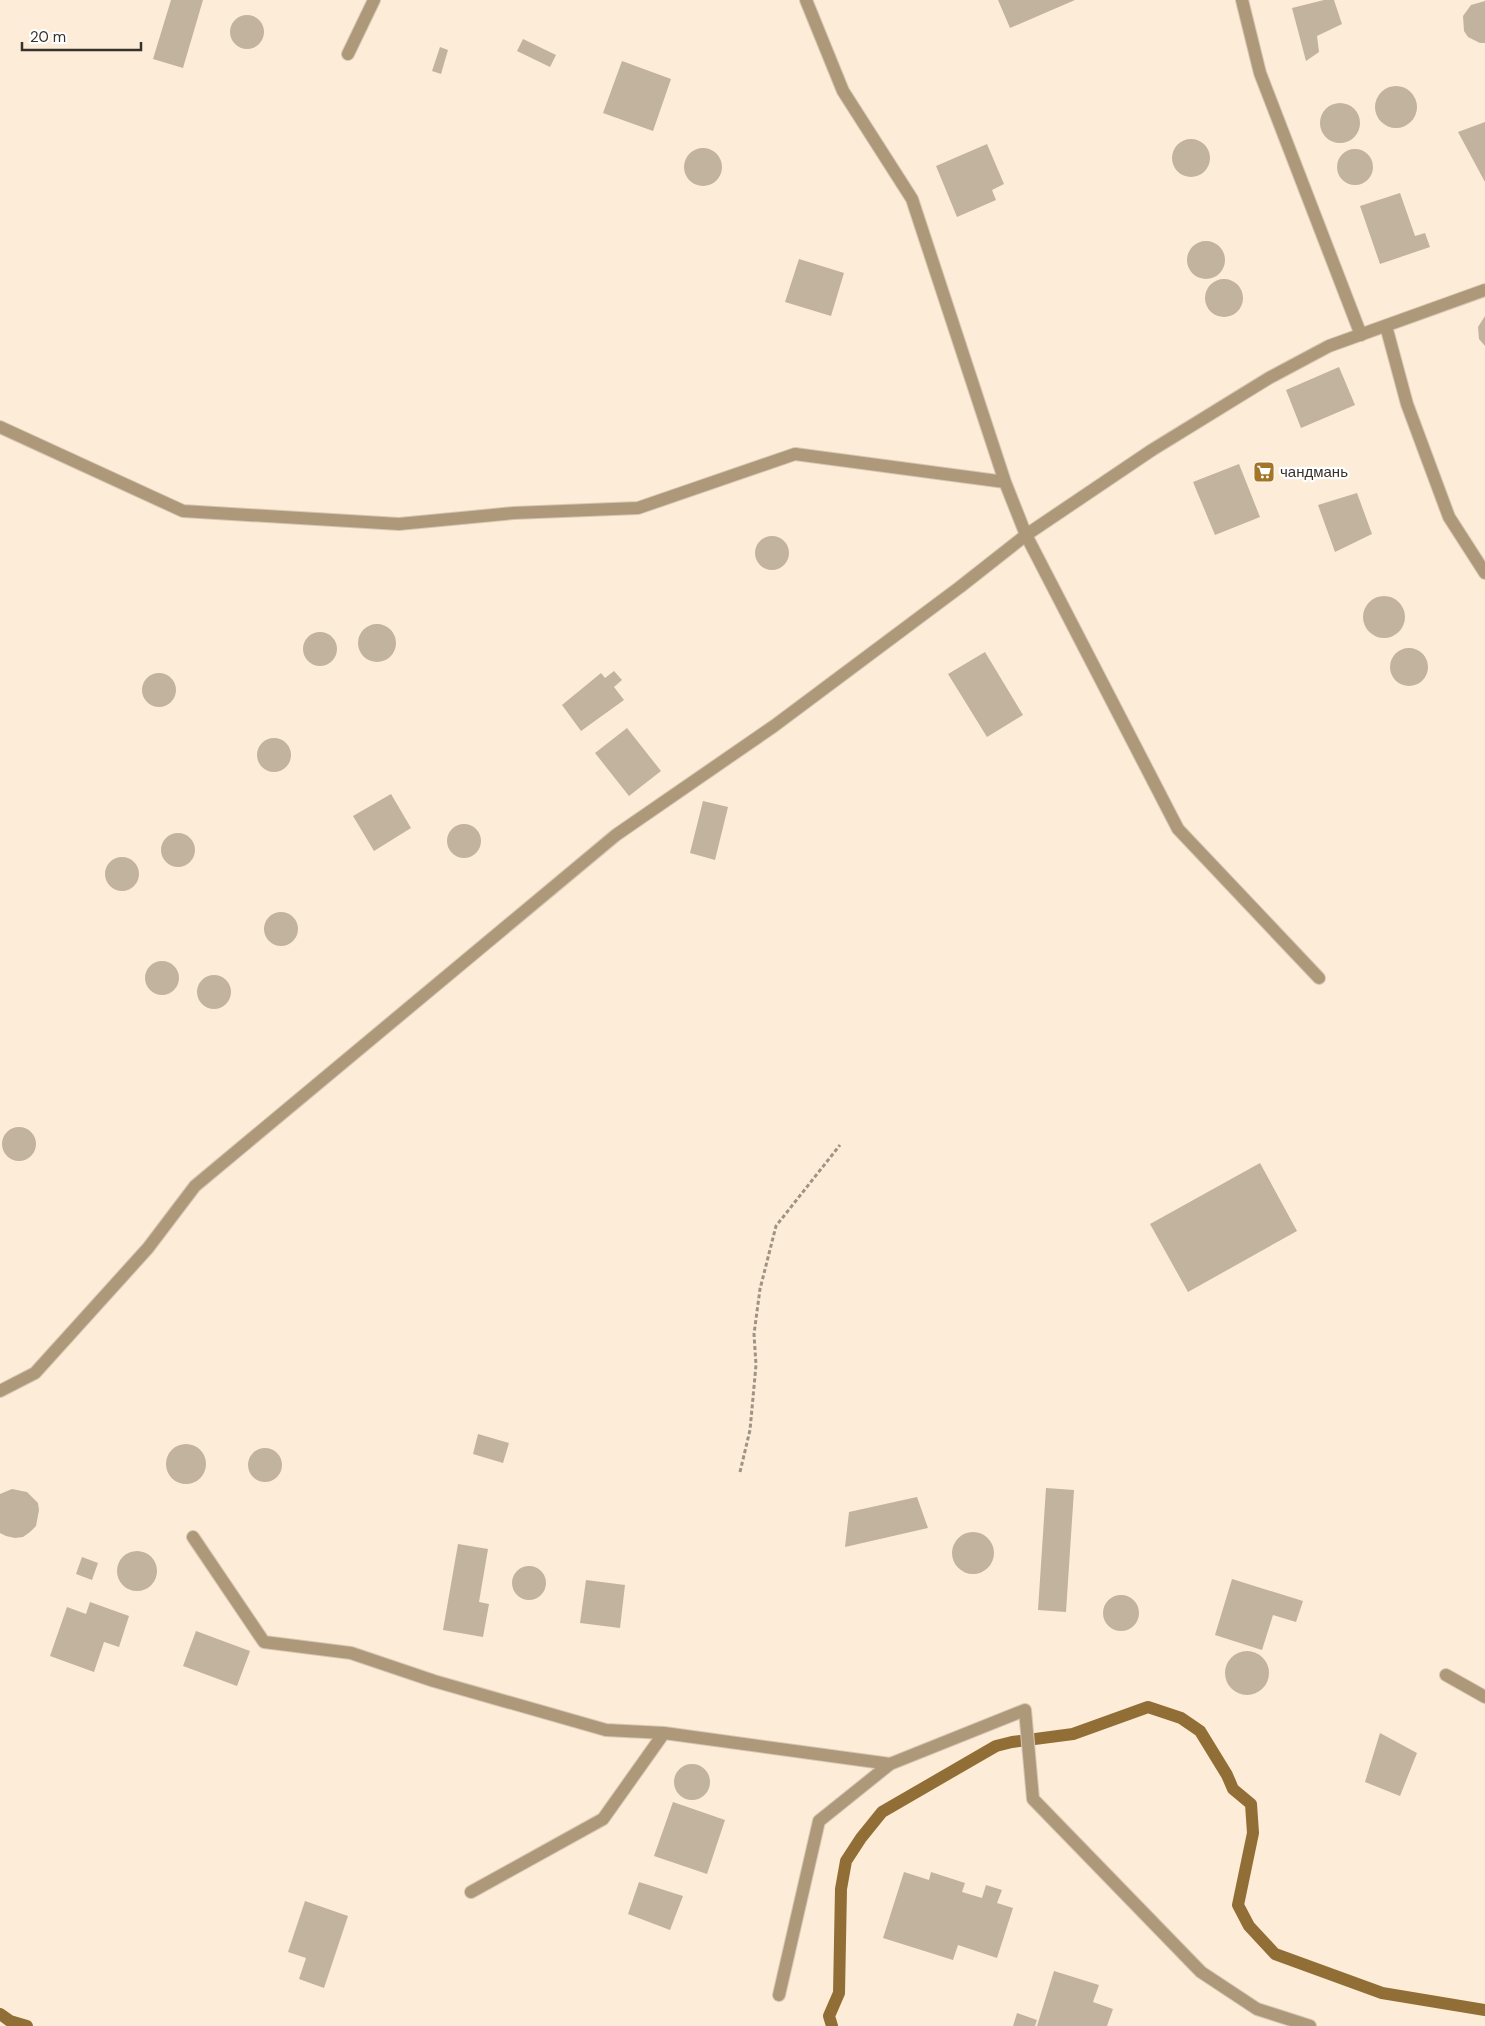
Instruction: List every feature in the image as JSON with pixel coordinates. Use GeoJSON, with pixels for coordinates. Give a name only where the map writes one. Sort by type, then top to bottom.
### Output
{"type":"FeatureCollection","features":[{"type":"Feature","properties":{"kind":"street"},"geometry":{"type":"LineString","coordinates":[[348,54],[374,0]]}},
{"type":"Feature","properties":{"kind":"street"},"geometry":{"type":"LineString","coordinates":[[806,0],[843,91],[912,199],[1005,482],[1026,535],[1178,829],[1320,978]]}},
{"type":"Feature","properties":{"kind":"street"},"geometry":{"type":"LineString","coordinates":[[1242,0],[1260,73],[1360,335]]}},
{"type":"Feature","properties":{"kind":"street"},"geometry":{"type":"LineString","coordinates":[[0,1391],[35,1373],[148,1248],[195,1186],[616,835],[774,726],[960,587],[1026,535],[1152,450],[1269,378],[1329,346],[1485,290]]}},
{"type":"Feature","properties":{"kind":"street"},"geometry":{"type":"LineString","coordinates":[[1386,326],[1407,404],[1449,517],[1485,574]]}},
{"type":"Feature","properties":{"kind":"street"},"geometry":{"type":"LineString","coordinates":[[0,427],[183,511],[399,524],[514,513],[638,508],[795,454],[1005,482]]}},
{"type":"Feature","properties":{"kind":"street"},"geometry":{"type":"LineString","coordinates":[[193,1537],[264,1642],[351,1653],[434,1681],[606,1730],[664,1732],[890,1764]]}},
{"type":"Feature","properties":{"kind":"street"},"geometry":{"type":"LineString","coordinates":[[1446,1675],[1485,1698]]}},
{"type":"Feature","properties":{"kind":"street"},"geometry":{"type":"LineString","coordinates":[[779,1995],[819,1821],[890,1764],[1025,1710],[1033,1799],[1201,1972],[1257,2009],[1310,2026]]}},
{"type":"Feature","properties":{"kind":"street"},"geometry":{"type":"LineString","coordinates":[[471,1892],[604,1820],[664,1732]]}},
{"type":"Feature","properties":{"kind":"path"},"geometry":{"type":"LineString","coordinates":[[740,1472],[750,1430],[756,1365],[754,1334],[760,1289],[776,1226],[840,1145]]}},
{"type":"Feature","properties":{"kind":"building"},"geometry":{"type":"Polygon","coordinates":[[[171,0],[203,0],[183,68],[153,59],[171,0]]]}},
{"type":"Feature","properties":{"kind":"building"},"geometry":{"type":"Polygon","coordinates":[[[998,0],[1075,0],[1010,28],[998,0]]]}},
{"type":"Feature","properties":{"kind":"building"},"geometry":{"type":"Polygon","coordinates":[[[1324,0],[1334,0],[1342,24],[1317,36],[1319,52],[1306,61],[1292,8],[1324,0]]]}},
{"type":"Feature","properties":{"kind":"building"},"geometry":{"type":"Polygon","coordinates":[[[1485,1],[1485,43],[1480,43],[1468,37],[1464,31],[1463,16],[1471,5],[1485,1]]]}},
{"type":"Feature","properties":{"kind":"building"},"geometry":{"type":"Polygon","coordinates":[[[247,15],[259,20],[264,32],[259,44],[247,49],[235,44],[230,32],[235,20],[247,15]]]}},
{"type":"Feature","properties":{"kind":"building"},"geometry":{"type":"Polygon","coordinates":[[[523,39],[556,55],[550,67],[517,51],[523,39]]]}},
{"type":"Feature","properties":{"kind":"building"},"geometry":{"type":"Polygon","coordinates":[[[440,47],[448,50],[441,74],[432,71],[440,47]]]}},
{"type":"Feature","properties":{"kind":"building"},"geometry":{"type":"Polygon","coordinates":[[[622,61],[671,79],[653,131],[603,113],[622,61]]]}},
{"type":"Feature","properties":{"kind":"building"},"geometry":{"type":"Polygon","coordinates":[[[1396,86],[1411,92],[1417,107],[1411,122],[1396,128],[1381,122],[1375,107],[1381,92],[1396,86]]]}},
{"type":"Feature","properties":{"kind":"building"},"geometry":{"type":"Polygon","coordinates":[[[1344,103],[1351,106],[1357,112],[1360,123],[1359,131],[1351,140],[1344,143],[1336,143],[1329,140],[1321,131],[1320,119],[1323,112],[1332,104],[1344,103]]]}},
{"type":"Feature","properties":{"kind":"building"},"geometry":{"type":"Polygon","coordinates":[[[1485,122],[1485,182],[1458,132],[1485,122]]]}},
{"type":"Feature","properties":{"kind":"building"},"geometry":{"type":"Polygon","coordinates":[[[1191,139],[1205,144],[1210,158],[1205,172],[1191,177],[1177,172],[1172,158],[1177,144],[1191,139]]]}},
{"type":"Feature","properties":{"kind":"building"},"geometry":{"type":"Polygon","coordinates":[[[987,144],[1004,184],[992,190],[996,200],[957,217],[936,166],[987,144]]]}},
{"type":"Feature","properties":{"kind":"building"},"geometry":{"type":"Polygon","coordinates":[[[703,148],[717,153],[722,167],[717,181],[703,186],[689,181],[684,167],[689,153],[703,148]]]}},
{"type":"Feature","properties":{"kind":"building"},"geometry":{"type":"Polygon","coordinates":[[[1355,149],[1362,150],[1368,154],[1372,160],[1372,174],[1368,180],[1362,184],[1355,185],[1348,184],[1342,180],[1338,174],[1337,167],[1338,160],[1342,154],[1348,150],[1355,149]]]}},
{"type":"Feature","properties":{"kind":"building"},"geometry":{"type":"Polygon","coordinates":[[[1400,193],[1415,236],[1425,233],[1430,247],[1380,264],[1360,206],[1400,193]]]}},
{"type":"Feature","properties":{"kind":"building"},"geometry":{"type":"Polygon","coordinates":[[[1206,241],[1220,246],[1225,260],[1220,274],[1206,279],[1192,274],[1187,260],[1192,246],[1206,241]]]}},
{"type":"Feature","properties":{"kind":"building"},"geometry":{"type":"Polygon","coordinates":[[[799,259],[844,273],[831,316],[785,302],[799,259]]]}},
{"type":"Feature","properties":{"kind":"building"},"geometry":{"type":"Polygon","coordinates":[[[1224,279],[1238,284],[1243,298],[1238,312],[1224,317],[1210,312],[1205,298],[1210,284],[1224,279]]]}},
{"type":"Feature","properties":{"kind":"building"},"geometry":{"type":"Polygon","coordinates":[[[1485,316],[1485,346],[1479,339],[1478,327],[1485,316]]]}},
{"type":"Feature","properties":{"kind":"building"},"geometry":{"type":"Polygon","coordinates":[[[1339,367],[1355,405],[1301,428],[1286,390],[1339,367]]]}},
{"type":"Feature","properties":{"kind":"building"},"geometry":{"type":"Polygon","coordinates":[[[1239,464],[1260,517],[1215,535],[1193,482],[1239,464]]]}},
{"type":"Feature","properties":{"kind":"building"},"geometry":{"type":"Polygon","coordinates":[[[1357,493],[1372,534],[1335,552],[1318,505],[1357,493]]]}},
{"type":"Feature","properties":{"kind":"building"},"geometry":{"type":"Polygon","coordinates":[[[772,536],[779,537],[784,541],[788,546],[788,560],[784,565],[779,569],[772,570],[765,569],[760,565],[756,560],[755,553],[756,546],[760,541],[765,537],[772,536]]]}},
{"type":"Feature","properties":{"kind":"building"},"geometry":{"type":"Polygon","coordinates":[[[1384,596],[1399,602],[1405,617],[1399,632],[1384,638],[1369,632],[1363,617],[1369,602],[1384,596]]]}},
{"type":"Feature","properties":{"kind":"building"},"geometry":{"type":"Polygon","coordinates":[[[377,624],[390,630],[396,643],[390,656],[377,662],[364,656],[358,643],[364,630],[377,624]]]}},
{"type":"Feature","properties":{"kind":"building"},"geometry":{"type":"Polygon","coordinates":[[[320,632],[332,637],[337,649],[332,661],[320,666],[308,661],[303,649],[308,637],[320,632]]]}},
{"type":"Feature","properties":{"kind":"building"},"geometry":{"type":"Polygon","coordinates":[[[1409,648],[1423,653],[1428,667],[1423,681],[1409,686],[1395,681],[1390,667],[1395,653],[1409,648]]]}},
{"type":"Feature","properties":{"kind":"building"},"geometry":{"type":"Polygon","coordinates":[[[985,652],[1023,715],[987,737],[948,674],[985,652]]]}},
{"type":"Feature","properties":{"kind":"building"},"geometry":{"type":"Polygon","coordinates":[[[614,671],[622,680],[614,687],[624,700],[581,731],[562,705],[601,673],[605,678],[614,671]]]}},
{"type":"Feature","properties":{"kind":"building"},"geometry":{"type":"Polygon","coordinates":[[[159,673],[166,674],[171,678],[175,683],[175,697],[171,702],[166,706],[159,707],[152,706],[147,702],[143,697],[142,690],[143,683],[147,678],[152,674],[159,673]]]}},
{"type":"Feature","properties":{"kind":"building"},"geometry":{"type":"Polygon","coordinates":[[[627,728],[661,771],[629,796],[595,753],[627,728]]]}},
{"type":"Feature","properties":{"kind":"building"},"geometry":{"type":"Polygon","coordinates":[[[274,738],[286,743],[291,755],[286,767],[274,772],[262,767],[257,755],[262,743],[274,738]]]}},
{"type":"Feature","properties":{"kind":"building"},"geometry":{"type":"Polygon","coordinates":[[[391,794],[411,828],[374,851],[353,816],[391,794]]]}},
{"type":"Feature","properties":{"kind":"building"},"geometry":{"type":"Polygon","coordinates":[[[703,801],[728,807],[715,860],[690,853],[703,801]]]}},
{"type":"Feature","properties":{"kind":"building"},"geometry":{"type":"Polygon","coordinates":[[[464,824],[471,825],[476,829],[480,834],[480,848],[476,853],[471,857],[464,858],[457,857],[452,853],[448,848],[447,841],[448,834],[452,829],[457,825],[464,824]]]}},
{"type":"Feature","properties":{"kind":"building"},"geometry":{"type":"Polygon","coordinates":[[[178,833],[185,834],[190,838],[194,843],[194,857],[190,862],[185,866],[178,867],[171,866],[166,862],[162,857],[161,850],[162,843],[166,838],[171,834],[178,833]]]}},
{"type":"Feature","properties":{"kind":"building"},"geometry":{"type":"Polygon","coordinates":[[[122,857],[134,862],[139,874],[134,886],[122,891],[110,886],[105,874],[110,862],[122,857]]]}},
{"type":"Feature","properties":{"kind":"building"},"geometry":{"type":"Polygon","coordinates":[[[281,912],[288,913],[293,917],[297,922],[297,936],[293,941],[288,945],[281,946],[274,945],[269,941],[265,936],[264,929],[265,922],[269,917],[274,913],[281,912]]]}},
{"type":"Feature","properties":{"kind":"building"},"geometry":{"type":"Polygon","coordinates":[[[162,961],[169,962],[174,966],[178,971],[178,985],[174,990],[169,994],[162,995],[155,994],[150,990],[146,985],[145,978],[146,971],[150,966],[155,962],[162,961]]]}},
{"type":"Feature","properties":{"kind":"building"},"geometry":{"type":"Polygon","coordinates":[[[214,975],[221,976],[226,980],[230,985],[230,999],[226,1004],[221,1008],[214,1009],[207,1008],[202,1004],[198,999],[197,992],[198,985],[202,980],[207,976],[214,975]]]}},
{"type":"Feature","properties":{"kind":"building"},"geometry":{"type":"Polygon","coordinates":[[[19,1127],[31,1132],[36,1144],[31,1156],[19,1161],[7,1156],[2,1144],[7,1132],[19,1127]]]}},
{"type":"Feature","properties":{"kind":"building"},"geometry":{"type":"Polygon","coordinates":[[[1260,1163],[1297,1231],[1188,1292],[1150,1224],[1260,1163]]]}},
{"type":"Feature","properties":{"kind":"building"},"geometry":{"type":"Polygon","coordinates":[[[478,1434],[509,1443],[503,1463],[473,1454],[478,1434]]]}},
{"type":"Feature","properties":{"kind":"building"},"geometry":{"type":"Polygon","coordinates":[[[190,1444],[197,1447],[203,1453],[206,1464],[205,1472],[197,1481],[190,1484],[182,1484],[175,1481],[167,1472],[166,1460],[169,1453],[178,1445],[190,1444]]]}},
{"type":"Feature","properties":{"kind":"building"},"geometry":{"type":"Polygon","coordinates":[[[265,1448],[272,1449],[277,1453],[281,1458],[281,1472],[277,1477],[272,1481],[265,1482],[258,1481],[253,1477],[249,1472],[248,1465],[249,1458],[253,1453],[258,1449],[265,1448]]]}},
{"type":"Feature","properties":{"kind":"building"},"geometry":{"type":"Polygon","coordinates":[[[1046,1488],[1074,1490],[1066,1612],[1038,1610],[1046,1488]]]}},
{"type":"Feature","properties":{"kind":"building"},"geometry":{"type":"Polygon","coordinates":[[[12,1489],[27,1492],[38,1503],[39,1510],[36,1526],[23,1537],[15,1538],[0,1533],[0,1494],[12,1489]]]}},
{"type":"Feature","properties":{"kind":"building"},"geometry":{"type":"Polygon","coordinates":[[[917,1497],[928,1528],[845,1547],[849,1512],[917,1497]]]}},
{"type":"Feature","properties":{"kind":"building"},"geometry":{"type":"Polygon","coordinates":[[[977,1532],[985,1535],[991,1541],[994,1553],[991,1565],[985,1571],[969,1574],[961,1571],[955,1565],[952,1549],[955,1541],[961,1535],[977,1532]]]}},
{"type":"Feature","properties":{"kind":"building"},"geometry":{"type":"Polygon","coordinates":[[[458,1544],[488,1549],[479,1602],[489,1604],[483,1637],[443,1630],[458,1544]]]}},
{"type":"Feature","properties":{"kind":"building"},"geometry":{"type":"Polygon","coordinates":[[[137,1551],[151,1557],[157,1571],[151,1585],[137,1591],[123,1585],[117,1571],[123,1557],[137,1551]]]}},
{"type":"Feature","properties":{"kind":"building"},"geometry":{"type":"Polygon","coordinates":[[[82,1557],[98,1563],[92,1580],[76,1574],[82,1557]]]}},
{"type":"Feature","properties":{"kind":"building"},"geometry":{"type":"Polygon","coordinates":[[[529,1566],[541,1571],[546,1583],[541,1595],[529,1600],[517,1595],[512,1583],[517,1571],[529,1566]]]}},
{"type":"Feature","properties":{"kind":"building"},"geometry":{"type":"Polygon","coordinates":[[[1232,1579],[1303,1601],[1296,1622],[1273,1615],[1262,1650],[1215,1635],[1232,1579]]]}},
{"type":"Feature","properties":{"kind":"building"},"geometry":{"type":"Polygon","coordinates":[[[586,1580],[625,1585],[620,1628],[580,1623],[586,1580]]]}},
{"type":"Feature","properties":{"kind":"building"},"geometry":{"type":"Polygon","coordinates":[[[1121,1595],[1128,1596],[1134,1600],[1138,1606],[1138,1620],[1134,1626],[1128,1630],[1121,1631],[1114,1630],[1108,1626],[1104,1620],[1103,1613],[1104,1606],[1108,1600],[1114,1596],[1121,1595]]]}},
{"type":"Feature","properties":{"kind":"building"},"geometry":{"type":"Polygon","coordinates":[[[90,1602],[129,1616],[119,1647],[104,1642],[94,1672],[50,1656],[67,1607],[86,1614],[90,1602]]]}},
{"type":"Feature","properties":{"kind":"building"},"geometry":{"type":"Polygon","coordinates":[[[196,1631],[250,1651],[237,1686],[183,1666],[196,1631]]]}},
{"type":"Feature","properties":{"kind":"building"},"geometry":{"type":"Polygon","coordinates":[[[1243,1651],[1251,1651],[1263,1657],[1269,1673],[1263,1689],[1251,1695],[1243,1695],[1231,1689],[1225,1677],[1225,1669],[1231,1657],[1243,1651]]]}},
{"type":"Feature","properties":{"kind":"building"},"geometry":{"type":"Polygon","coordinates":[[[1380,1733],[1417,1753],[1400,1796],[1365,1782],[1380,1733]]]}},
{"type":"Feature","properties":{"kind":"building"},"geometry":{"type":"Polygon","coordinates":[[[692,1764],[699,1765],[705,1769],[709,1775],[709,1789],[705,1795],[699,1799],[692,1800],[685,1799],[679,1795],[675,1789],[674,1782],[675,1775],[679,1769],[685,1765],[692,1764]]]}},
{"type":"Feature","properties":{"kind":"building"},"geometry":{"type":"Polygon","coordinates":[[[673,1802],[725,1820],[707,1874],[654,1856],[673,1802]]]}},
{"type":"Feature","properties":{"kind":"building"},"geometry":{"type":"Polygon","coordinates":[[[904,1872],[929,1880],[931,1872],[965,1883],[962,1892],[982,1898],[986,1885],[1002,1890],[997,1903],[1013,1908],[997,1958],[958,1945],[953,1960],[883,1938],[904,1872]]]}},
{"type":"Feature","properties":{"kind":"building"},"geometry":{"type":"Polygon","coordinates":[[[639,1882],[683,1896],[670,1930],[628,1914],[639,1882]]]}},
{"type":"Feature","properties":{"kind":"building"},"geometry":{"type":"Polygon","coordinates":[[[305,1901],[348,1916],[324,1988],[299,1979],[306,1958],[288,1952],[305,1901]]]}},
{"type":"Feature","properties":{"kind":"building"},"geometry":{"type":"Polygon","coordinates":[[[1054,1971],[1099,1985],[1093,2002],[1113,2009],[1107,2026],[1037,2026],[1054,1971]]]}},
{"type":"Feature","properties":{"kind":"building"},"geometry":{"type":"Polygon","coordinates":[[[1017,2013],[1037,2020],[1035,2026],[1013,2026],[1017,2013]]]}},
{"type":"Feature","properties":{"kind":"waterway"},"geometry":{"type":"LineString","coordinates":[[832,2026],[829,2016],[839,1993],[841,1889],[846,1861],[861,1838],[882,1812],[996,1746],[1073,1734],[1148,1707],[1181,1718],[1200,1731],[1227,1775],[1233,1789],[1251,1804],[1253,1833],[1238,1905],[1249,1926],[1275,1954],[1382,1993],[1485,2010]]}},
{"type":"Feature","properties":{"kind":"waterway"},"geometry":{"type":"LineString","coordinates":[[0,2014],[10,2021],[27,2026]]}},
{"type":"Feature","properties":{"kind":"place","name":"чандмань"},"geometry":{"type":"Point","coordinates":[1264,472]}}]}
